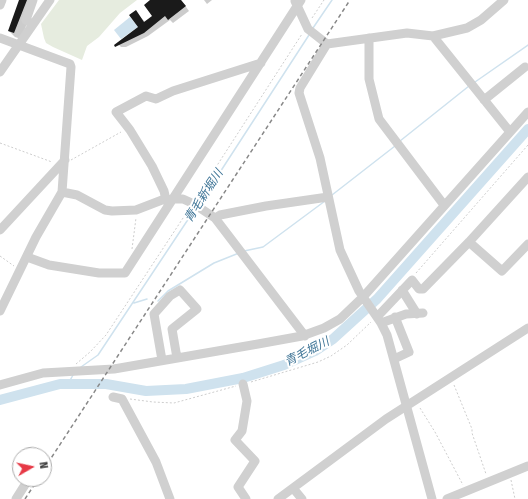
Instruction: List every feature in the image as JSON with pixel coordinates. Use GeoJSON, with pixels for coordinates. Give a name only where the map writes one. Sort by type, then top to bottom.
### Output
{"type":"FeatureCollection","features":[{"type":"Feature","properties":{"kind":"street"},"geometry":{"type":"LineString","coordinates":[[0,4],[2,0]]}},
{"type":"Feature","properties":{"kind":"street"},"geometry":{"type":"LineString","coordinates":[[32,24],[26,20],[33,0]]}},
{"type":"Feature","properties":{"kind":"street"},"geometry":{"type":"LineString","coordinates":[[0,72],[17,45],[50,0]]}},
{"type":"Feature","properties":{"kind":"street"},"geometry":{"type":"LineString","coordinates":[[326,44],[408,33],[433,36],[470,27],[504,0]]}},
{"type":"Feature","properties":{"kind":"street"},"geometry":{"type":"LineString","coordinates":[[297,2],[309,28],[326,44]]}},
{"type":"Feature","properties":{"kind":"street"},"geometry":{"type":"LineString","coordinates":[[27,257],[49,265],[99,273],[125,273],[170,199],[261,63],[297,2]]}},
{"type":"Feature","properties":{"kind":"street"},"geometry":{"type":"LineString","coordinates":[[433,36],[510,132]]}},
{"type":"Feature","properties":{"kind":"street"},"geometry":{"type":"LineString","coordinates":[[0,38],[70,64],[71,67],[62,162],[62,192],[19,270],[0,311]]}},
{"type":"Feature","properties":{"kind":"street"},"geometry":{"type":"LineString","coordinates":[[369,38],[369,79],[381,123],[444,205]]}},
{"type":"Feature","properties":{"kind":"street"},"geometry":{"type":"LineString","coordinates":[[326,44],[299,91],[314,136],[342,254],[364,299],[377,317],[394,359],[432,499]]}},
{"type":"Feature","properties":{"kind":"street"},"geometry":{"type":"LineString","coordinates":[[170,199],[128,127],[116,112],[146,96],[156,99],[173,91],[261,63]]}},
{"type":"Feature","properties":{"kind":"street"},"geometry":{"type":"LineString","coordinates":[[484,100],[525,67]]}},
{"type":"Feature","properties":{"kind":"street"},"geometry":{"type":"LineString","coordinates":[[0,385],[38,374],[73,367],[84,371],[114,369],[305,336],[324,328],[340,319],[364,299],[444,205],[528,112]]}},
{"type":"Feature","properties":{"kind":"street"},"geometry":{"type":"LineString","coordinates":[[0,230],[62,162]]}},
{"type":"Feature","properties":{"kind":"street"},"geometry":{"type":"LineString","coordinates":[[377,317],[412,280],[419,289],[423,289],[469,242],[528,177]]}},
{"type":"Feature","properties":{"kind":"street"},"geometry":{"type":"LineString","coordinates":[[62,192],[77,195],[105,210],[136,210],[170,199],[195,204],[216,218],[305,336]]}},
{"type":"Feature","properties":{"kind":"street"},"geometry":{"type":"LineString","coordinates":[[216,218],[220,215],[266,206],[328,197]]}},
{"type":"Feature","properties":{"kind":"street"},"geometry":{"type":"LineString","coordinates":[[469,242],[502,271],[528,244]]}},
{"type":"Feature","properties":{"kind":"street"},"geometry":{"type":"LineString","coordinates":[[162,360],[154,314],[170,296],[180,290],[197,309],[172,329],[177,358]]}},
{"type":"Feature","properties":{"kind":"street"},"geometry":{"type":"LineString","coordinates":[[377,317],[420,313],[402,290]]}},
{"type":"Feature","properties":{"kind":"street"},"geometry":{"type":"LineString","coordinates":[[394,359],[409,352],[397,316]]}},
{"type":"Feature","properties":{"kind":"street"},"geometry":{"type":"LineString","coordinates":[[278,499],[415,400],[528,328]]}},
{"type":"Feature","properties":{"kind":"street"},"geometry":{"type":"LineString","coordinates":[[243,384],[247,401],[242,431],[235,440],[255,460],[238,487],[246,499]]}},
{"type":"Feature","properties":{"kind":"street"},"geometry":{"type":"LineString","coordinates":[[117,398],[156,462],[170,499]]}},
{"type":"Feature","properties":{"kind":"street"},"geometry":{"type":"LineString","coordinates":[[447,499],[528,466]]}},
{"type":"Feature","properties":{"kind":"street"},"geometry":{"type":"LineString","coordinates":[[16,499],[24,487]]}},
{"type":"Feature","properties":{"kind":"street"},"geometry":{"type":"LineString","coordinates":[[293,488],[302,499]]}},
{"type":"Feature","properties":{"kind":"path"},"geometry":{"type":"LineString","coordinates":[[73,367],[106,335],[195,204],[309,28],[324,0]]}},
{"type":"Feature","properties":{"kind":"path"},"geometry":{"type":"LineString","coordinates":[[0,144],[62,162],[74,159],[128,127]]}},
{"type":"Feature","properties":{"kind":"path"},"geometry":{"type":"LineString","coordinates":[[412,280],[412,276],[528,145]]}},
{"type":"Feature","properties":{"kind":"path"},"geometry":{"type":"LineString","coordinates":[[134,260],[132,245],[136,210]]}},
{"type":"Feature","properties":{"kind":"path"},"geometry":{"type":"LineString","coordinates":[[0,256],[19,270]]}},
{"type":"Feature","properties":{"kind":"path"},"geometry":{"type":"LineString","coordinates":[[117,398],[174,403],[318,362],[331,356],[347,345],[377,317]]}},
{"type":"Feature","properties":{"kind":"path"},"geometry":{"type":"LineString","coordinates":[[451,377],[472,429],[472,434],[488,482]]}},
{"type":"Feature","properties":{"kind":"path"},"geometry":{"type":"LineString","coordinates":[[415,400],[435,432],[466,491]]}},
{"type":"Feature","properties":{"kind":"path"},"geometry":{"type":"LineString","coordinates":[[509,474],[515,499]]}},
{"type":"Feature","properties":{"kind":"shaded area"},"geometry":{"type":"Polygon","coordinates":[[[59,0],[137,0],[120,13],[99,37],[87,46],[82,60],[46,43],[44,38],[41,24],[59,0]]]}},
{"type":"Feature","properties":{"kind":"water"},"geometry":{"type":"Polygon","coordinates":[[[130,17],[138,27],[121,39],[114,30],[130,17]]]}},
{"type":"Feature","properties":{"kind":"building"},"geometry":{"type":"Polygon","coordinates":[[[19,0],[27,0],[14,33],[8,31],[19,0]]]}},
{"type":"Feature","properties":{"kind":"building"},"geometry":{"type":"Polygon","coordinates":[[[150,0],[181,0],[186,6],[168,20],[165,16],[144,33],[115,47],[114,45],[138,27],[129,15],[136,10],[144,22],[152,16],[144,5],[150,0]]]}},
{"type":"Feature","properties":{"kind":"waterway","name":"青毛新堀川"},"geometry":{"type":"LineString","coordinates":[[313,28],[332,0]]}},
{"type":"Feature","properties":{"kind":"waterway","name":"青毛新堀川"},"geometry":{"type":"LineString","coordinates":[[200,203],[309,35]]}},
{"type":"Feature","properties":{"kind":"waterway"},"geometry":{"type":"LineString","coordinates":[[475,82],[528,45]]}},
{"type":"Feature","properties":{"kind":"waterway"},"geometry":{"type":"LineString","coordinates":[[400,141],[469,86]]}},
{"type":"Feature","properties":{"kind":"waterway","name":"青毛堀川"},"geometry":{"type":"LineString","coordinates":[[0,400],[60,384],[106,384],[146,391],[186,389],[243,378],[284,365],[315,351],[333,339],[377,299],[528,129]]}},
{"type":"Feature","properties":{"kind":"waterway"},"geometry":{"type":"LineString","coordinates":[[332,195],[395,146]]}},
{"type":"Feature","properties":{"kind":"waterway"},"geometry":{"type":"LineString","coordinates":[[244,251],[263,247],[325,201]]}},
{"type":"Feature","properties":{"kind":"waterway","name":"青毛新堀川"},"geometry":{"type":"LineString","coordinates":[[81,367],[98,355],[195,209]]}},
{"type":"Feature","properties":{"kind":"waterway"},"geometry":{"type":"LineString","coordinates":[[158,301],[168,291],[214,263],[239,253]]}},
{"type":"Feature","properties":{"kind":"waterway"},"geometry":{"type":"LineString","coordinates":[[134,303],[147,299]]}},
{"type":"Feature","properties":{"kind":"waterway","name":"青毛新堀川"},"geometry":{"type":"LineString","coordinates":[[68,384],[73,375]]}},
{"type":"Feature","properties":{"kind":"railway"},"geometry":{"type":"LineString","coordinates":[[52,457],[350,0]]}},
{"type":"Feature","properties":{"kind":"railway"},"geometry":{"type":"LineString","coordinates":[[25,499],[33,487]]}}]}
